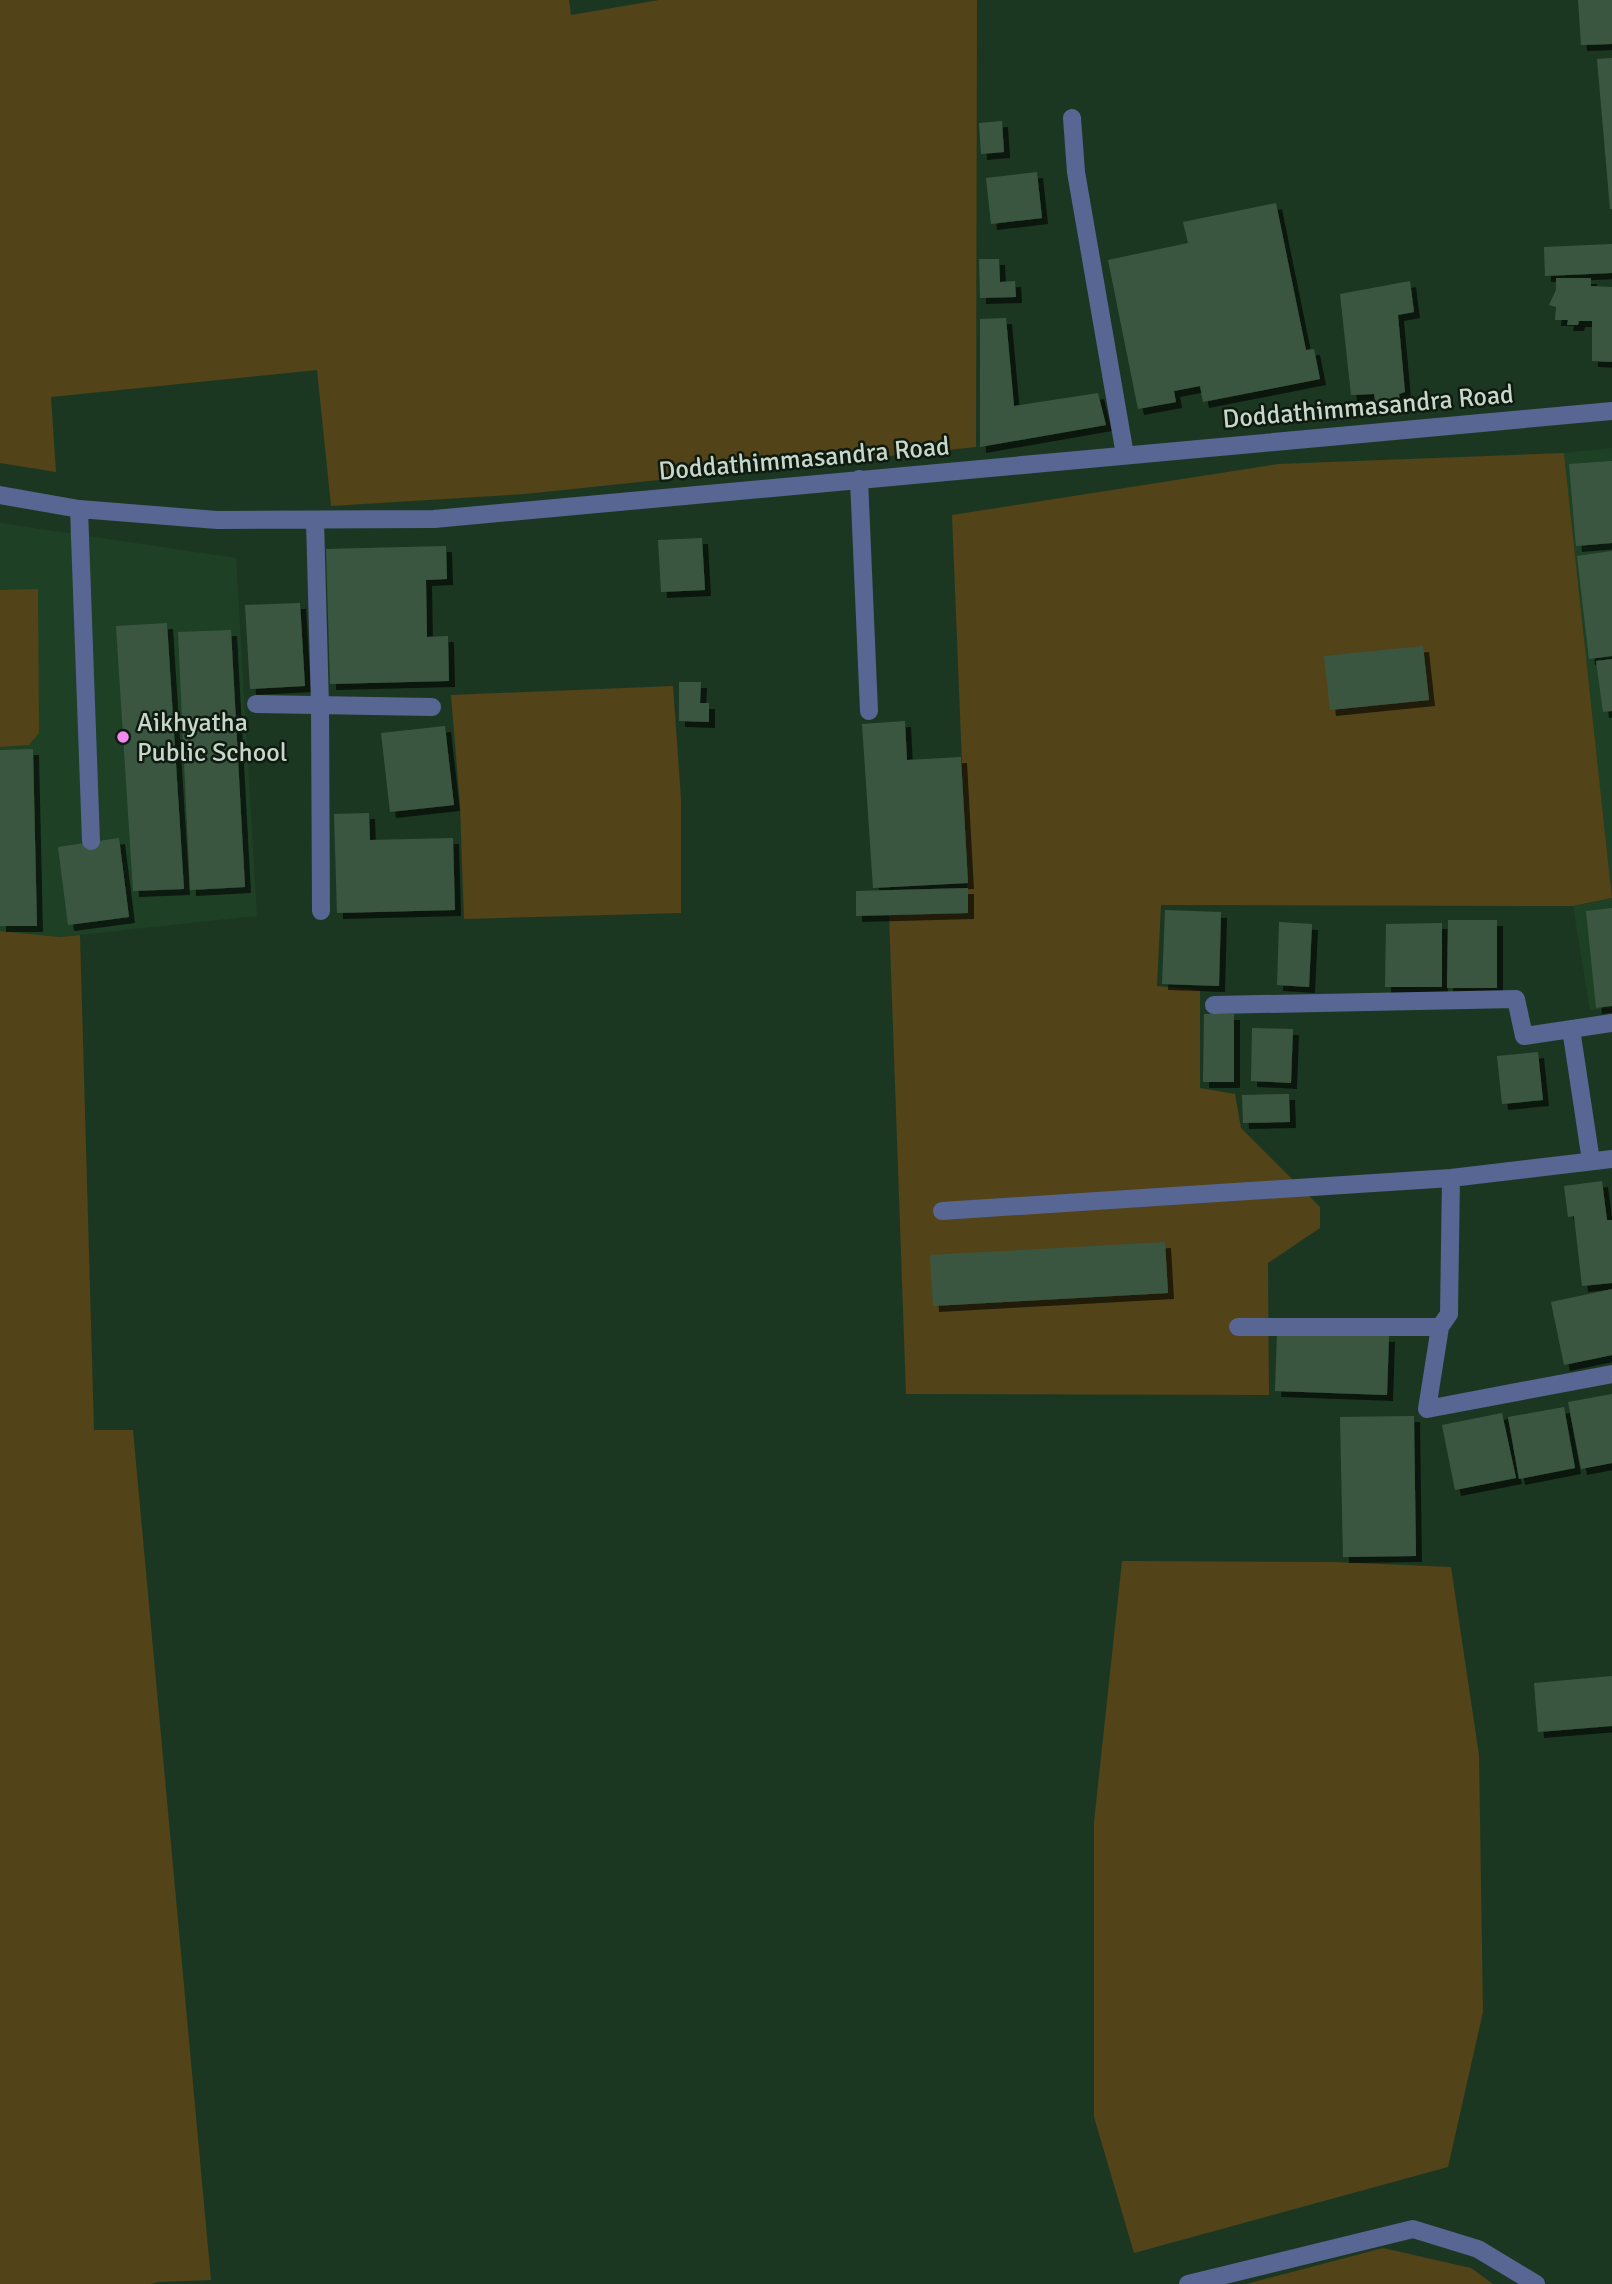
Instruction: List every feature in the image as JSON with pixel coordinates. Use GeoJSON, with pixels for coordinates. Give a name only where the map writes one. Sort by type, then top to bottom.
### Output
{"type":"FeatureCollection","features":[{"type":"Feature","properties":{"kind":"street"},"geometry":{"type":"LineString","coordinates":[[1072,118],[1076,172],[1125,454]]}},
{"type":"Feature","properties":{"kind":"street","name":"Doddathimmasandra Road"},"geometry":{"type":"LineString","coordinates":[[0,495],[79,509],[217,520],[434,520],[1612,411]]}},
{"type":"Feature","properties":{"kind":"street"},"geometry":{"type":"LineString","coordinates":[[859,479],[869,711]]}},
{"type":"Feature","properties":{"kind":"street"},"geometry":{"type":"LineString","coordinates":[[79,509],[91,841]]}},
{"type":"Feature","properties":{"kind":"street"},"geometry":{"type":"LineString","coordinates":[[315,520],[320,706],[321,911]]}},
{"type":"Feature","properties":{"kind":"street"},"geometry":{"type":"LineString","coordinates":[[256,704],[432,708]]}},
{"type":"Feature","properties":{"kind":"street"},"geometry":{"type":"LineString","coordinates":[[1214,1005],[1516,999],[1524,1036],[1612,1023]]}},
{"type":"Feature","properties":{"kind":"street"},"geometry":{"type":"LineString","coordinates":[[1571,1029],[1591,1161]]}},
{"type":"Feature","properties":{"kind":"street"},"geometry":{"type":"LineString","coordinates":[[942,1211],[1451,1178],[1612,1159]]}},
{"type":"Feature","properties":{"kind":"street"},"geometry":{"type":"LineString","coordinates":[[1451,1178],[1449,1314],[1440,1327],[1427,1409],[1612,1374]]}},
{"type":"Feature","properties":{"kind":"street"},"geometry":{"type":"LineString","coordinates":[[1238,1326],[1440,1327]]}},
{"type":"Feature","properties":{"kind":"street"},"geometry":{"type":"LineString","coordinates":[[1188,2284],[1413,2229],[1478,2249],[1536,2284]]}},
{"type":"Feature","properties":{"kind":"shaded area"},"geometry":{"type":"Polygon","coordinates":[[[0,0],[569,0],[571,15],[659,0],[977,0],[976,447],[525,494],[331,506],[317,370],[51,397],[56,472],[0,463],[0,0]]]}},
{"type":"Feature","properties":{"kind":"shaded area"},"geometry":{"type":"Polygon","coordinates":[[[1612,448],[1612,898],[1564,453],[1612,448]]]}},
{"type":"Feature","properties":{"kind":"shaded area"},"geometry":{"type":"Polygon","coordinates":[[[1564,453],[1612,898],[1573,906],[1161,905],[1157,986],[1200,990],[1200,1088],[1235,1094],[1241,1128],[1320,1207],[1320,1228],[1268,1263],[1269,1395],[906,1394],[889,915],[968,913],[952,515],[1278,464],[1564,453]]]}},
{"type":"Feature","properties":{"kind":"shaded area","name":"Aikhyatha Public School"},"geometry":{"type":"Polygon","coordinates":[[[0,523],[236,558],[257,916],[60,937],[0,931],[0,523]]]}},
{"type":"Feature","properties":{"kind":"shaded area"},"geometry":{"type":"Polygon","coordinates":[[[38,589],[39,733],[29,745],[0,747],[0,590],[38,589]]]}},
{"type":"Feature","properties":{"kind":"shaded area"},"geometry":{"type":"Polygon","coordinates":[[[673,686],[681,799],[681,913],[464,919],[460,805],[451,695],[673,686]]]}},
{"type":"Feature","properties":{"kind":"shaded area"},"geometry":{"type":"Polygon","coordinates":[[[1612,898],[1612,1011],[1590,1010],[1573,906],[1612,898]]]}},
{"type":"Feature","properties":{"kind":"shaded area"},"geometry":{"type":"Polygon","coordinates":[[[0,931],[60,937],[80,935],[94,1430],[133,1430],[211,2280],[151,2284],[0,2284],[0,931]]]}},
{"type":"Feature","properties":{"kind":"shaded area"},"geometry":{"type":"Polygon","coordinates":[[[1122,1561],[1333,1562],[1451,1567],[1479,1755],[1483,2012],[1448,2167],[1134,2253],[1094,2117],[1094,1822],[1122,1561]]]}},
{"type":"Feature","properties":{"kind":"shaded area"},"geometry":{"type":"Polygon","coordinates":[[[1383,2248],[1471,2268],[1493,2284],[1246,2284],[1383,2248]]]}},
{"type":"Feature","properties":{"kind":"building"},"geometry":{"type":"Polygon","coordinates":[[[1578,0],[1612,0],[1612,44],[1581,45],[1578,0]]]}},
{"type":"Feature","properties":{"kind":"building"},"geometry":{"type":"Polygon","coordinates":[[[1612,58],[1612,209],[1610,209],[1597,59],[1612,58]]]}},
{"type":"Feature","properties":{"kind":"building"},"geometry":{"type":"Polygon","coordinates":[[[1002,121],[1004,152],[981,154],[979,123],[1002,121]]]}},
{"type":"Feature","properties":{"kind":"building"},"geometry":{"type":"Polygon","coordinates":[[[1037,172],[1042,218],[991,224],[986,178],[1037,172]]]}},
{"type":"Feature","properties":{"kind":"building"},"geometry":{"type":"Polygon","coordinates":[[[1276,203],[1306,350],[1314,349],[1320,379],[1203,402],[1200,386],[1174,391],[1176,402],[1138,409],[1108,260],[1188,243],[1183,222],[1276,203]]]}},
{"type":"Feature","properties":{"kind":"building"},"geometry":{"type":"Polygon","coordinates":[[[1612,244],[1612,273],[1545,276],[1544,247],[1612,244]]]}},
{"type":"Feature","properties":{"kind":"building"},"geometry":{"type":"Polygon","coordinates":[[[979,259],[999,259],[1000,282],[1015,281],[1016,297],[980,298],[979,259]]]}},
{"type":"Feature","properties":{"kind":"building"},"geometry":{"type":"Polygon","coordinates":[[[1556,278],[1591,278],[1591,286],[1612,287],[1612,362],[1592,361],[1592,321],[1567,325],[1568,320],[1555,320],[1556,307],[1549,305],[1556,290],[1556,278]]]}},
{"type":"Feature","properties":{"kind":"building"},"geometry":{"type":"Polygon","coordinates":[[[1410,281],[1414,312],[1398,315],[1405,392],[1399,394],[1400,402],[1376,406],[1374,394],[1351,395],[1340,294],[1410,281]]]}},
{"type":"Feature","properties":{"kind":"building"},"geometry":{"type":"Polygon","coordinates":[[[1006,318],[1014,406],[1098,393],[1106,425],[980,447],[980,319],[1006,318]]]}},
{"type":"Feature","properties":{"kind":"building"},"geometry":{"type":"Polygon","coordinates":[[[1612,461],[1612,543],[1576,546],[1569,464],[1612,461]]]}},
{"type":"Feature","properties":{"kind":"building"},"geometry":{"type":"Polygon","coordinates":[[[702,538],[705,590],[661,592],[658,540],[702,538]]]}},
{"type":"Feature","properties":{"kind":"building"},"geometry":{"type":"Polygon","coordinates":[[[446,546],[447,579],[426,580],[427,637],[448,636],[449,681],[330,684],[326,549],[446,546]]]}},
{"type":"Feature","properties":{"kind":"building"},"geometry":{"type":"Polygon","coordinates":[[[1612,551],[1612,656],[1589,659],[1577,556],[1612,551]]]}},
{"type":"Feature","properties":{"kind":"building"},"geometry":{"type":"Polygon","coordinates":[[[300,603],[305,686],[250,689],[245,605],[300,603]]]}},
{"type":"Feature","properties":{"kind":"building"},"geometry":{"type":"Polygon","coordinates":[[[167,623],[184,889],[133,891],[116,626],[167,623]]]}},
{"type":"Feature","properties":{"kind":"building"},"geometry":{"type":"Polygon","coordinates":[[[231,630],[245,887],[190,890],[178,632],[231,630]]]}},
{"type":"Feature","properties":{"kind":"building"},"geometry":{"type":"Polygon","coordinates":[[[1423,646],[1429,700],[1330,710],[1324,656],[1423,646]]]}},
{"type":"Feature","properties":{"kind":"building"},"geometry":{"type":"Polygon","coordinates":[[[1612,659],[1612,711],[1603,712],[1596,661],[1612,659]]]}},
{"type":"Feature","properties":{"kind":"building"},"geometry":{"type":"Polygon","coordinates":[[[679,682],[701,682],[700,703],[709,703],[709,722],[679,721],[679,682]]]}},
{"type":"Feature","properties":{"kind":"building"},"geometry":{"type":"Polygon","coordinates":[[[905,721],[907,760],[961,757],[968,883],[873,888],[862,724],[905,721]]]}},
{"type":"Feature","properties":{"kind":"building"},"geometry":{"type":"Polygon","coordinates":[[[445,726],[454,805],[390,812],[381,733],[445,726]]]}},
{"type":"Feature","properties":{"kind":"building"},"geometry":{"type":"Polygon","coordinates":[[[33,749],[37,926],[0,926],[0,750],[33,749]]]}},
{"type":"Feature","properties":{"kind":"building"},"geometry":{"type":"Polygon","coordinates":[[[369,813],[370,840],[453,838],[455,910],[337,913],[334,814],[369,813]]]}},
{"type":"Feature","properties":{"kind":"building"},"geometry":{"type":"Polygon","coordinates":[[[119,838],[129,917],[68,925],[58,847],[119,838]]]}},
{"type":"Feature","properties":{"kind":"building"},"geometry":{"type":"Polygon","coordinates":[[[968,888],[968,913],[856,916],[856,891],[968,888]]]}},
{"type":"Feature","properties":{"kind":"building"},"geometry":{"type":"Polygon","coordinates":[[[1612,908],[1612,1006],[1596,1008],[1586,911],[1612,908]]]}},
{"type":"Feature","properties":{"kind":"building"},"geometry":{"type":"Polygon","coordinates":[[[1165,910],[1221,912],[1219,986],[1162,984],[1165,910]]]}},
{"type":"Feature","properties":{"kind":"building"},"geometry":{"type":"Polygon","coordinates":[[[1448,920],[1497,920],[1497,988],[1447,988],[1448,920]]]}},
{"type":"Feature","properties":{"kind":"building"},"geometry":{"type":"Polygon","coordinates":[[[1279,922],[1312,924],[1309,987],[1277,985],[1279,922]]]}},
{"type":"Feature","properties":{"kind":"building"},"geometry":{"type":"Polygon","coordinates":[[[1442,923],[1442,987],[1385,987],[1386,924],[1442,923]]]}},
{"type":"Feature","properties":{"kind":"building"},"geometry":{"type":"Polygon","coordinates":[[[1204,1014],[1234,1014],[1234,1082],[1203,1082],[1204,1014]]]}},
{"type":"Feature","properties":{"kind":"building"},"geometry":{"type":"Polygon","coordinates":[[[1252,1028],[1293,1029],[1291,1083],[1251,1081],[1252,1028]]]}},
{"type":"Feature","properties":{"kind":"building"},"geometry":{"type":"Polygon","coordinates":[[[1538,1052],[1543,1100],[1502,1104],[1497,1056],[1538,1052]]]}},
{"type":"Feature","properties":{"kind":"building"},"geometry":{"type":"Polygon","coordinates":[[[1289,1094],[1290,1122],[1243,1123],[1242,1095],[1289,1094]]]}},
{"type":"Feature","properties":{"kind":"building"},"geometry":{"type":"Polygon","coordinates":[[[1602,1181],[1607,1220],[1612,1220],[1612,1283],[1582,1286],[1574,1216],[1568,1217],[1564,1186],[1602,1181]]]}},
{"type":"Feature","properties":{"kind":"building"},"geometry":{"type":"Polygon","coordinates":[[[1165,1242],[1168,1293],[933,1306],[930,1255],[1165,1242]]]}},
{"type":"Feature","properties":{"kind":"building"},"geometry":{"type":"Polygon","coordinates":[[[1612,1289],[1612,1355],[1564,1365],[1551,1302],[1612,1289]]]}},
{"type":"Feature","properties":{"kind":"building"},"geometry":{"type":"Polygon","coordinates":[[[1277,1333],[1389,1336],[1387,1395],[1275,1391],[1277,1333]]]}},
{"type":"Feature","properties":{"kind":"building"},"geometry":{"type":"Polygon","coordinates":[[[1612,1394],[1612,1463],[1581,1469],[1568,1402],[1612,1394]]]}},
{"type":"Feature","properties":{"kind":"building"},"geometry":{"type":"Polygon","coordinates":[[[1564,1407],[1575,1468],[1519,1479],[1508,1417],[1564,1407]]]}},
{"type":"Feature","properties":{"kind":"building"},"geometry":{"type":"Polygon","coordinates":[[[1502,1413],[1516,1478],[1455,1490],[1442,1425],[1502,1413]]]}},
{"type":"Feature","properties":{"kind":"building"},"geometry":{"type":"Polygon","coordinates":[[[1414,1416],[1416,1556],[1343,1557],[1340,1417],[1414,1416]]]}},
{"type":"Feature","properties":{"kind":"building"},"geometry":{"type":"Polygon","coordinates":[[[1612,1676],[1612,1726],[1538,1732],[1534,1683],[1612,1676]]]}},
{"type":"Feature","properties":{"kind":"place","name":"Aikhyatha Public School"},"geometry":{"type":"Point","coordinates":[123,737]}}]}
